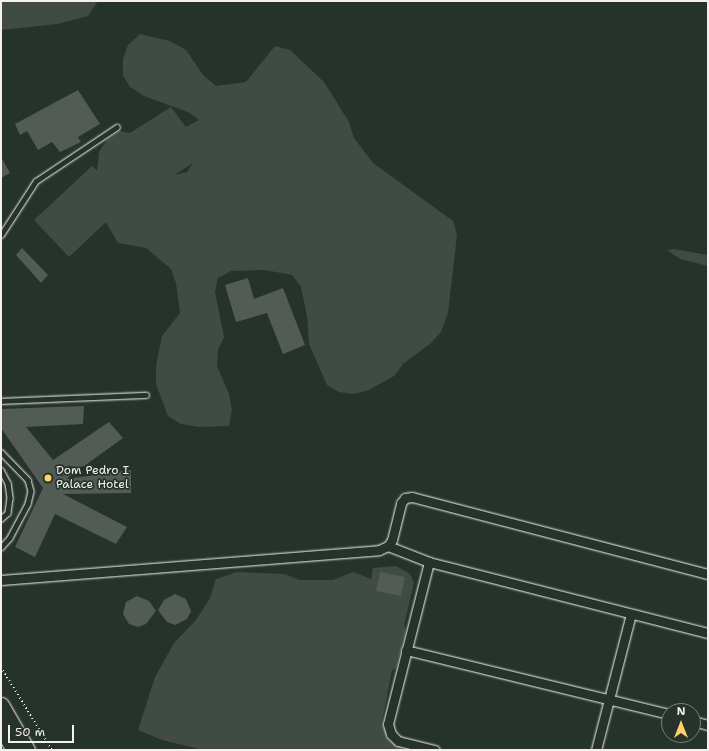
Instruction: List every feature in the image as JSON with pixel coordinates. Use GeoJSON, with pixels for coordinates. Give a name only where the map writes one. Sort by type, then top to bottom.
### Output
{"type":"FeatureCollection","features":[{"type":"Feature","properties":{"kind":"main road"},"geometry":{"type":"LineString","coordinates":[[1,705],[27,750]]}},
{"type":"Feature","properties":{"kind":"main road"},"geometry":{"type":"LineString","coordinates":[[1,728],[14,750]]}},
{"type":"Feature","properties":{"kind":"street"},"geometry":{"type":"LineString","coordinates":[[388,546],[392,540],[401,503],[405,498],[412,498],[708,574]]}},
{"type":"Feature","properties":{"kind":"street"},"geometry":{"type":"LineString","coordinates":[[1,580],[368,551],[388,546],[429,562],[631,614],[708,632]]}},
{"type":"Feature","properties":{"kind":"street"},"geometry":{"type":"LineString","coordinates":[[429,562],[389,719],[389,729],[398,741],[435,750]]}},
{"type":"Feature","properties":{"kind":"street"},"geometry":{"type":"LineString","coordinates":[[596,750],[631,614]]}},
{"type":"Feature","properties":{"kind":"street"},"geometry":{"type":"LineString","coordinates":[[406,650],[661,712]]}},
{"type":"Feature","properties":{"kind":"lane"},"geometry":{"type":"LineString","coordinates":[[1,235],[36,181],[117,127]]}},
{"type":"Feature","properties":{"kind":"lane"},"geometry":{"type":"LineString","coordinates":[[1,402],[146,395]]}},
{"type":"Feature","properties":{"kind":"lane"},"geometry":{"type":"LineString","coordinates":[[1,452],[28,480],[31,492],[28,504],[10,538],[1,548]]}},
{"type":"Feature","properties":{"kind":"lane"},"geometry":{"type":"LineString","coordinates":[[1,470],[8,483],[10,498],[8,512],[1,519]]}},
{"type":"Feature","properties":{"kind":"path"},"geometry":{"type":"LineString","coordinates":[[1,667],[52,750]]}},
{"type":"Feature","properties":{"kind":"shaded area"},"geometry":{"type":"Polygon","coordinates":[[[1,1],[98,1],[88,16],[57,24],[1,30],[1,1]]]}},
{"type":"Feature","properties":{"kind":"shaded area"},"geometry":{"type":"Polygon","coordinates":[[[140,34],[170,41],[186,50],[203,75],[216,86],[246,82],[275,46],[290,50],[324,82],[349,122],[354,138],[373,163],[453,221],[457,235],[448,313],[441,332],[431,343],[403,364],[394,376],[369,390],[354,394],[339,392],[327,385],[309,344],[307,316],[301,287],[292,275],[265,270],[231,271],[218,278],[215,292],[224,337],[218,350],[217,366],[229,394],[232,410],[229,426],[199,427],[181,424],[168,416],[156,384],[156,366],[162,336],[180,313],[176,283],[171,269],[146,248],[118,243],[106,222],[69,257],[34,220],[92,166],[97,171],[99,152],[107,140],[119,131],[130,133],[171,107],[186,127],[199,120],[188,112],[144,96],[130,87],[123,75],[123,59],[128,45],[140,34]],[[193,163],[174,175],[187,172],[193,163]]]}},
{"type":"Feature","properties":{"kind":"shaded area"},"geometry":{"type":"Polygon","coordinates":[[[674,249],[708,255],[708,266],[680,259],[667,250],[674,249]]]}},
{"type":"Feature","properties":{"kind":"shaded area"},"geometry":{"type":"Polygon","coordinates":[[[396,566],[410,574],[414,583],[404,625],[406,630],[396,668],[392,670],[382,721],[388,740],[404,750],[203,750],[162,740],[138,730],[155,677],[174,643],[196,620],[210,598],[216,579],[237,572],[284,574],[300,580],[333,580],[353,572],[371,579],[373,568],[396,566]]]}},
{"type":"Feature","properties":{"kind":"building"},"geometry":{"type":"Polygon","coordinates":[[[78,90],[100,124],[78,137],[81,142],[60,152],[52,142],[38,150],[27,131],[20,135],[15,124],[78,90]]]}},
{"type":"Feature","properties":{"kind":"building"},"geometry":{"type":"Polygon","coordinates":[[[1,157],[10,173],[1,178],[1,157]]]}},
{"type":"Feature","properties":{"kind":"building"},"geometry":{"type":"Polygon","coordinates":[[[22,248],[48,275],[41,283],[16,255],[22,248]]]}},
{"type":"Feature","properties":{"kind":"building"},"geometry":{"type":"Polygon","coordinates":[[[248,278],[254,299],[283,288],[305,345],[283,354],[267,313],[236,322],[225,285],[248,278]]]}},
{"type":"Feature","properties":{"kind":"building"},"geometry":{"type":"Polygon","coordinates":[[[84,406],[83,424],[26,427],[53,460],[109,422],[123,438],[66,479],[131,470],[131,493],[63,494],[127,527],[116,544],[55,514],[35,557],[15,547],[43,488],[1,428],[1,409],[84,406]]]}},
{"type":"Feature","properties":{"kind":"building"},"geometry":{"type":"Polygon","coordinates":[[[380,572],[405,577],[401,596],[376,591],[380,572]]]}},
{"type":"Feature","properties":{"kind":"building"},"geometry":{"type":"Polygon","coordinates":[[[175,594],[186,599],[191,611],[187,619],[175,625],[167,622],[158,610],[164,600],[175,594]]]}},
{"type":"Feature","properties":{"kind":"building"},"geometry":{"type":"Polygon","coordinates":[[[137,596],[149,601],[156,611],[146,624],[138,627],[129,624],[123,614],[126,602],[137,596]]]}},
{"type":"Feature","properties":{"kind":"place","name":"Dom Pedro I Palace Hotel"},"geometry":{"type":"Point","coordinates":[48,478]}}]}
